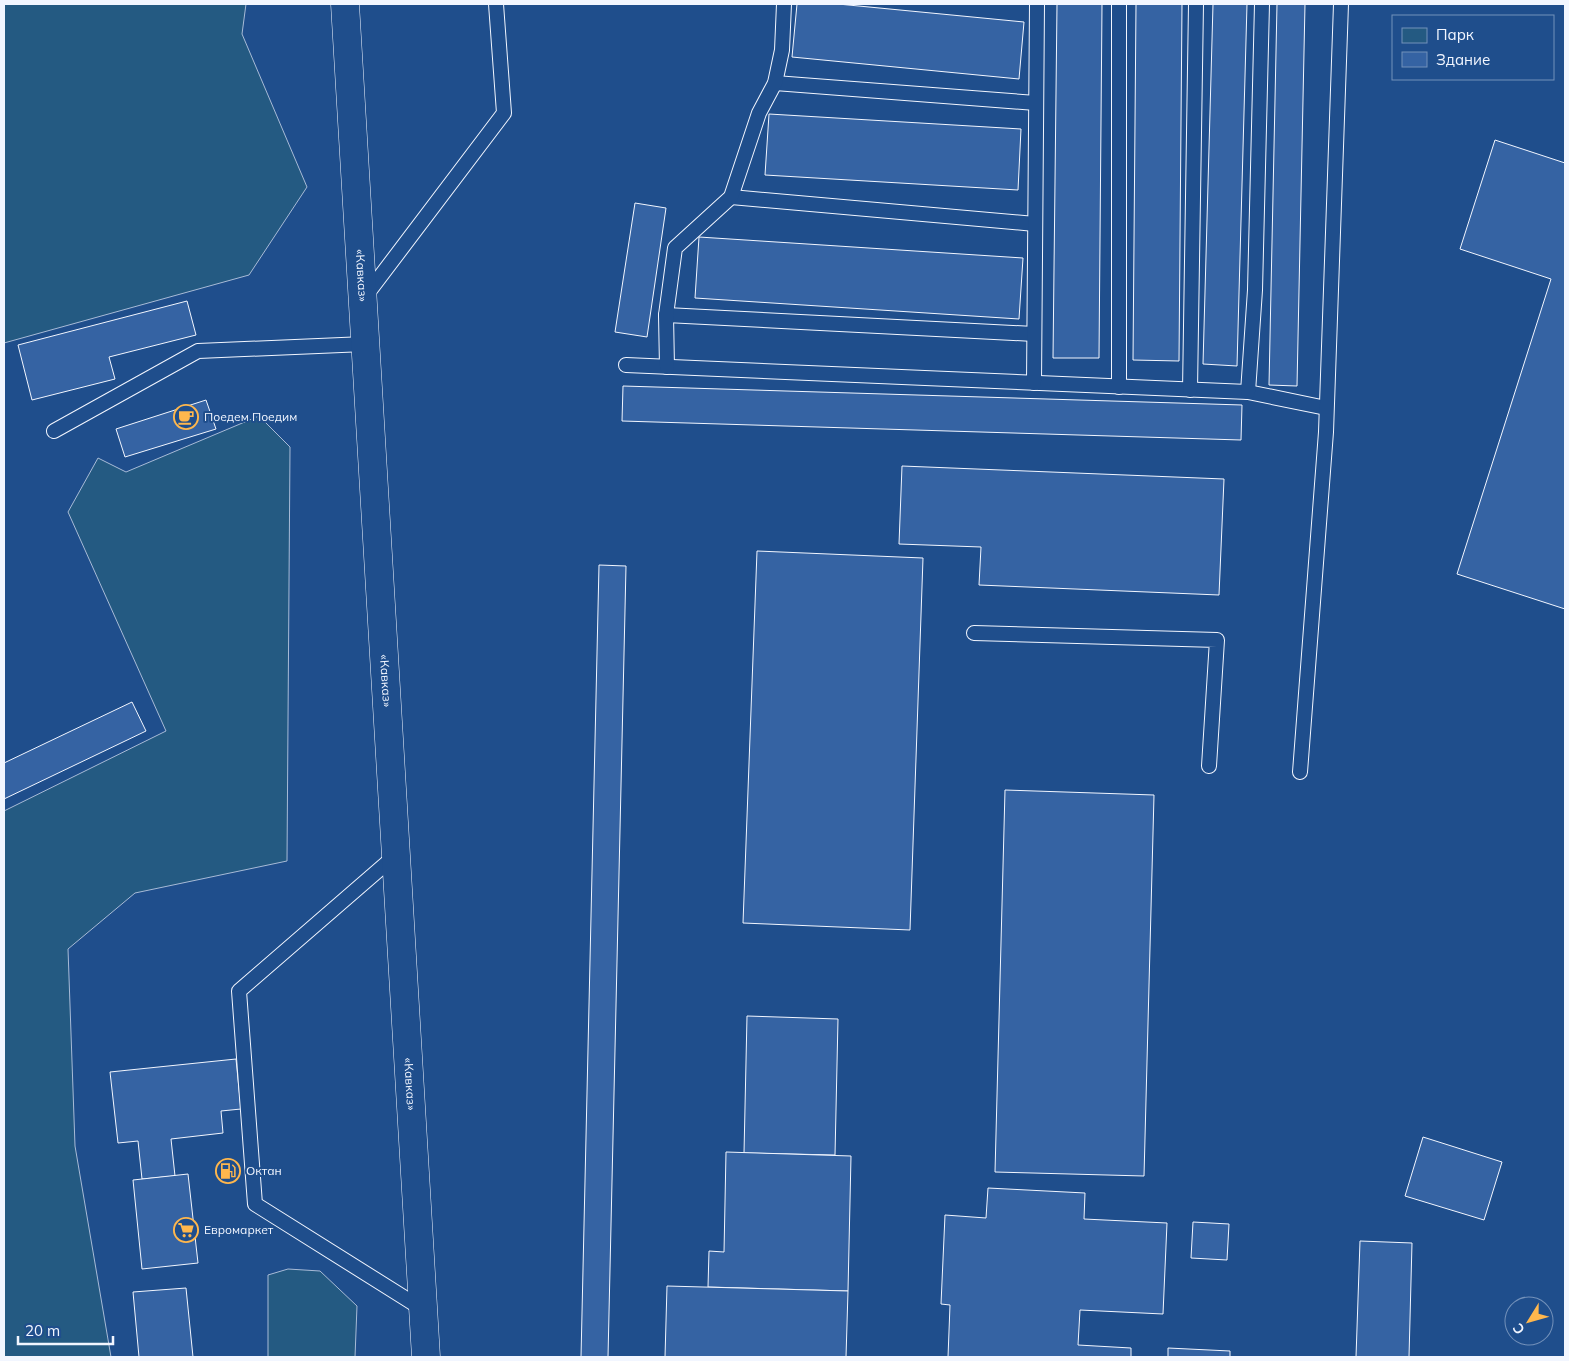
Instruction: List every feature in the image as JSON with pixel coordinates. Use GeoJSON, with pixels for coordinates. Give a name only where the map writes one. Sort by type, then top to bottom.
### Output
{"type":"FeatureCollection","features":[{"type":"Feature","properties":{"kind":"highway","name":"«Кавказ»"},"geometry":{"type":"LineString","coordinates":[[345,4],[426,1357]]}},
{"type":"Feature","properties":{"kind":"lane"},"geometry":{"type":"LineString","coordinates":[[362,301],[504,113],[496,4]]}},
{"type":"Feature","properties":{"kind":"lane"},"geometry":{"type":"LineString","coordinates":[[667,367],[666,315],[675,248],[731,197],[759,113],[775,82],[782,50],[784,4]]}},
{"type":"Feature","properties":{"kind":"lane"},"geometry":{"type":"LineString","coordinates":[[1034,383],[1037,4]]}},
{"type":"Feature","properties":{"kind":"lane"},"geometry":{"type":"LineString","coordinates":[[1119,4],[1119,386]]}},
{"type":"Feature","properties":{"kind":"lane"},"geometry":{"type":"LineString","coordinates":[[1190,390],[1196,4]]}},
{"type":"Feature","properties":{"kind":"lane"},"geometry":{"type":"LineString","coordinates":[[1248,392],[1255,290],[1262,4]]}},
{"type":"Feature","properties":{"kind":"lane"},"geometry":{"type":"LineString","coordinates":[[1300,772],[1326,432],[1341,4]]}},
{"type":"Feature","properties":{"kind":"lane"},"geometry":{"type":"LineString","coordinates":[[775,82],[1036,103]]}},
{"type":"Feature","properties":{"kind":"lane"},"geometry":{"type":"LineString","coordinates":[[731,197],[1035,224]]}},
{"type":"Feature","properties":{"kind":"lane"},"geometry":{"type":"LineString","coordinates":[[666,315],[1034,334]]}},
{"type":"Feature","properties":{"kind":"lane"},"geometry":{"type":"LineString","coordinates":[[54,431],[198,351],[365,344]]}},
{"type":"Feature","properties":{"kind":"lane"},"geometry":{"type":"LineString","coordinates":[[626,365],[1248,392],[1326,408]]}},
{"type":"Feature","properties":{"kind":"lane"},"geometry":{"type":"LineString","coordinates":[[974,633],[1217,640],[1209,766]]}},
{"type":"Feature","properties":{"kind":"lane"},"geometry":{"type":"LineString","coordinates":[[396,854],[239,992],[255,1204],[424,1310]]}},
{"type":"Feature","properties":{"kind":"green space"},"geometry":{"type":"Polygon","coordinates":[[[4,4],[246,4],[242,34],[307,187],[249,275],[4,343],[4,4]]]}},
{"type":"Feature","properties":{"kind":"green space"},"geometry":{"type":"Polygon","coordinates":[[[259,416],[290,447],[287,861],[135,893],[68,949],[75,1146],[111,1357],[4,1357],[4,811],[166,731],[68,512],[98,458],[126,472],[259,416]]]}},
{"type":"Feature","properties":{"kind":"green space"},"geometry":{"type":"Polygon","coordinates":[[[288,1269],[320,1271],[357,1306],[355,1357],[268,1357],[268,1275],[288,1269]]]}},
{"type":"Feature","properties":{"kind":"building"},"geometry":{"type":"Polygon","coordinates":[[[797,4],[838,4],[1024,22],[1019,79],[792,57],[797,4]]]}},
{"type":"Feature","properties":{"kind":"building"},"geometry":{"type":"Polygon","coordinates":[[[1057,4],[1102,4],[1099,358],[1053,358],[1057,4]]]}},
{"type":"Feature","properties":{"kind":"building"},"geometry":{"type":"Polygon","coordinates":[[[1136,4],[1182,4],[1179,361],[1133,360],[1136,4]]]}},
{"type":"Feature","properties":{"kind":"building"},"geometry":{"type":"Polygon","coordinates":[[[1213,4],[1247,4],[1237,366],[1203,364],[1213,4]]]}},
{"type":"Feature","properties":{"kind":"building"},"geometry":{"type":"Polygon","coordinates":[[[1277,4],[1305,4],[1297,386],[1269,385],[1277,4]]]}},
{"type":"Feature","properties":{"kind":"building"},"geometry":{"type":"Polygon","coordinates":[[[769,114],[1021,129],[1018,190],[765,175],[769,114]]]}},
{"type":"Feature","properties":{"kind":"building"},"geometry":{"type":"Polygon","coordinates":[[[1495,140],[1565,163],[1565,609],[1457,574],[1551,279],[1460,249],[1495,140]]]}},
{"type":"Feature","properties":{"kind":"building"},"geometry":{"type":"Polygon","coordinates":[[[635,203],[666,208],[647,337],[615,332],[635,203]]]}},
{"type":"Feature","properties":{"kind":"building"},"geometry":{"type":"Polygon","coordinates":[[[699,237],[1023,258],[1019,319],[695,298],[699,237]]]}},
{"type":"Feature","properties":{"kind":"building"},"geometry":{"type":"Polygon","coordinates":[[[187,301],[196,335],[109,357],[115,379],[32,400],[18,345],[187,301]]]}},
{"type":"Feature","properties":{"kind":"building"},"geometry":{"type":"Polygon","coordinates":[[[623,386],[1242,405],[1241,440],[622,421],[623,386]]]}},
{"type":"Feature","properties":{"kind":"building"},"geometry":{"type":"Polygon","coordinates":[[[206,400],[216,429],[125,457],[116,429],[206,400]]]}},
{"type":"Feature","properties":{"kind":"building"},"geometry":{"type":"Polygon","coordinates":[[[902,466],[1224,479],[1219,595],[979,585],[981,547],[899,544],[902,466]]]}},
{"type":"Feature","properties":{"kind":"building"},"geometry":{"type":"Polygon","coordinates":[[[757,551],[923,558],[910,930],[743,923],[757,551]]]}},
{"type":"Feature","properties":{"kind":"building"},"geometry":{"type":"Polygon","coordinates":[[[599,565],[626,566],[608,1357],[581,1357],[599,565]]]}},
{"type":"Feature","properties":{"kind":"building"},"geometry":{"type":"Polygon","coordinates":[[[132,702],[146,731],[4,799],[4,763],[132,702]]]}},
{"type":"Feature","properties":{"kind":"building"},"geometry":{"type":"Polygon","coordinates":[[[1005,790],[1154,795],[1144,1176],[995,1172],[1005,790]]]}},
{"type":"Feature","properties":{"kind":"building"},"geometry":{"type":"Polygon","coordinates":[[[747,1016],[838,1019],[835,1155],[744,1153],[747,1016]]]}},
{"type":"Feature","properties":{"kind":"building"},"geometry":{"type":"Polygon","coordinates":[[[236,1059],[241,1109],[221,1111],[223,1133],[171,1139],[175,1176],[142,1179],[138,1141],[118,1143],[110,1072],[236,1059]]]}},
{"type":"Feature","properties":{"kind":"building"},"geometry":{"type":"Polygon","coordinates":[[[1423,1137],[1502,1162],[1484,1220],[1405,1196],[1423,1137]]]}},
{"type":"Feature","properties":{"kind":"building"},"geometry":{"type":"Polygon","coordinates":[[[726,1152],[851,1156],[848,1291],[708,1287],[709,1251],[724,1252],[726,1152]]]}},
{"type":"Feature","properties":{"kind":"building"},"geometry":{"type":"Polygon","coordinates":[[[188,1174],[198,1263],[142,1269],[133,1180],[188,1174]]]}},
{"type":"Feature","properties":{"kind":"building"},"geometry":{"type":"Polygon","coordinates":[[[988,1188],[1085,1193],[1084,1219],[1167,1223],[1163,1314],[1080,1310],[1078,1345],[1131,1348],[1131,1357],[948,1357],[950,1305],[941,1304],[945,1215],[986,1218],[988,1188]]]}},
{"type":"Feature","properties":{"kind":"building"},"geometry":{"type":"Polygon","coordinates":[[[1193,1222],[1229,1224],[1227,1260],[1191,1258],[1193,1222]]]}},
{"type":"Feature","properties":{"kind":"building"},"geometry":{"type":"Polygon","coordinates":[[[1360,1241],[1412,1243],[1409,1357],[1356,1357],[1360,1241]]]}},
{"type":"Feature","properties":{"kind":"building"},"geometry":{"type":"Polygon","coordinates":[[[667,1286],[848,1291],[846,1357],[665,1357],[667,1286]]]}},
{"type":"Feature","properties":{"kind":"building"},"geometry":{"type":"Polygon","coordinates":[[[186,1288],[193,1357],[139,1357],[133,1292],[186,1288]]]}},
{"type":"Feature","properties":{"kind":"building"},"geometry":{"type":"Polygon","coordinates":[[[1168,1348],[1230,1351],[1230,1357],[1168,1357],[1168,1348]]]}},
{"type":"Feature","properties":{"kind":"place","name":"Поедем Поедим"},"geometry":{"type":"Point","coordinates":[186,417]}},
{"type":"Feature","properties":{"kind":"place","name":"Октан"},"geometry":{"type":"Point","coordinates":[228,1171]}},
{"type":"Feature","properties":{"kind":"place","name":"Евромаркет"},"geometry":{"type":"Point","coordinates":[186,1230]}}]}
